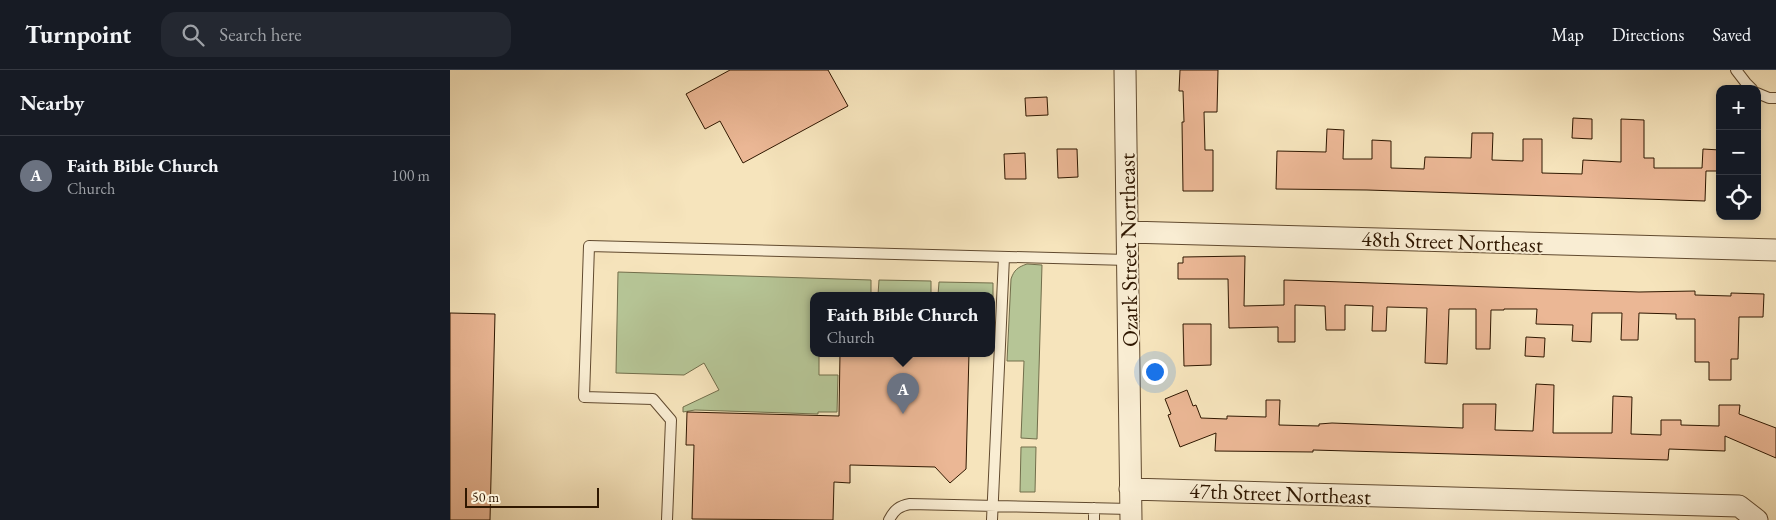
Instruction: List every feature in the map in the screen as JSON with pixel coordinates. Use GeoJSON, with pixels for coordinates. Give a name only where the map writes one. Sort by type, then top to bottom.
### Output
{"type":"FeatureCollection","features":[{"type":"Feature","properties":{"kind":"street","name":"Ozark Street Northeast"},"geometry":{"type":"LineString","coordinates":[[1125,70],[1131,506]]}},
{"type":"Feature","properties":{"kind":"street","name":"48th Street Northeast"},"geometry":{"type":"LineString","coordinates":[[1128,232],[1776,250]]}},
{"type":"Feature","properties":{"kind":"street","name":"47th Street Northeast"},"geometry":{"type":"LineString","coordinates":[[1131,506],[1527,510],[1739,506],[1756,519]]}},
{"type":"Feature","properties":{"kind":"lane"},"geometry":{"type":"LineString","coordinates":[[1736,70],[1748,85]]}},
{"type":"Feature","properties":{"kind":"lane"},"geometry":{"type":"LineString","coordinates":[[1761,95],[1769,98],[1776,98]]}},
{"type":"Feature","properties":{"kind":"lane"},"geometry":{"type":"LineString","coordinates":[[667,520],[671,420],[652,399],[584,397],[589,246],[1128,260]]}},
{"type":"Feature","properties":{"kind":"lane"},"geometry":{"type":"LineString","coordinates":[[992,520],[1004,256]]}},
{"type":"Feature","properties":{"kind":"lane"},"geometry":{"type":"LineString","coordinates":[[889,520],[892,513],[900,506],[910,504],[1094,508],[1131,506]]}},
{"type":"Feature","properties":{"kind":"lane"},"geometry":{"type":"LineString","coordinates":[[1094,508],[1094,520]]}},
{"type":"Feature","properties":{"kind":"green space"},"geometry":{"type":"Polygon","coordinates":[[[1027,264],[1042,265],[1037,439],[1021,438],[1024,361],[1007,361],[1011,279],[1017,269],[1027,264]]]}},
{"type":"Feature","properties":{"kind":"green space"},"geometry":{"type":"Polygon","coordinates":[[[618,272],[871,280],[871,292],[810,292],[810,357],[819,357],[819,375],[838,375],[837,412],[818,412],[818,414],[695,410],[683,412],[683,407],[719,390],[704,363],[684,375],[616,373],[618,272]]]}},
{"type":"Feature","properties":{"kind":"green space"},"geometry":{"type":"Polygon","coordinates":[[[879,280],[931,281],[931,292],[878,292],[879,280]]]}},
{"type":"Feature","properties":{"kind":"green space"},"geometry":{"type":"Polygon","coordinates":[[[939,282],[993,283],[993,292],[938,292],[939,282]]]}},
{"type":"Feature","properties":{"kind":"green space"},"geometry":{"type":"Polygon","coordinates":[[[1021,447],[1036,447],[1035,492],[1020,492],[1021,447]]]}},
{"type":"Feature","properties":{"kind":"building"},"geometry":{"type":"Polygon","coordinates":[[[730,70],[828,70],[848,106],[743,163],[720,121],[705,129],[686,94],[730,70]]]}},
{"type":"Feature","properties":{"kind":"building"},"geometry":{"type":"Polygon","coordinates":[[[1180,70],[1218,70],[1217,112],[1204,112],[1205,150],[1213,150],[1213,191],[1183,191],[1182,122],[1184,122],[1183,91],[1179,91],[1180,70]]]}},
{"type":"Feature","properties":{"kind":"building"},"geometry":{"type":"Polygon","coordinates":[[[1047,97],[1048,115],[1026,116],[1025,98],[1047,97]]]}},
{"type":"Feature","properties":{"kind":"building"},"geometry":{"type":"Polygon","coordinates":[[[1573,118],[1592,119],[1592,139],[1572,138],[1573,118]]]}},
{"type":"Feature","properties":{"kind":"building"},"geometry":{"type":"Polygon","coordinates":[[[1621,119],[1644,120],[1644,158],[1654,158],[1654,168],[1702,168],[1703,149],[1716,150],[1716,171],[1706,171],[1705,201],[1367,190],[1276,189],[1277,151],[1326,152],[1327,129],[1344,130],[1343,159],[1372,159],[1372,140],[1391,141],[1391,168],[1424,169],[1425,157],[1471,158],[1472,133],[1493,133],[1492,160],[1523,161],[1523,139],[1542,139],[1542,173],[1582,174],[1583,160],[1621,162],[1621,119]]]}},
{"type":"Feature","properties":{"kind":"building"},"geometry":{"type":"Polygon","coordinates":[[[1057,149],[1077,149],[1078,177],[1058,178],[1057,149]]]}},
{"type":"Feature","properties":{"kind":"building"},"geometry":{"type":"Polygon","coordinates":[[[1025,153],[1026,179],[1005,179],[1004,154],[1025,153]]]}},
{"type":"Feature","properties":{"kind":"building"},"geometry":{"type":"Polygon","coordinates":[[[1245,256],[1244,306],[1284,305],[1284,280],[1639,292],[1695,291],[1695,295],[1731,296],[1731,293],[1764,294],[1763,317],[1739,317],[1738,359],[1731,359],[1731,380],[1709,380],[1709,362],[1695,362],[1695,319],[1676,319],[1676,314],[1639,313],[1638,340],[1621,340],[1622,313],[1592,313],[1591,342],[1572,341],[1573,325],[1536,324],[1537,309],[1491,310],[1490,349],[1476,349],[1476,309],[1449,309],[1447,364],[1425,363],[1427,308],[1387,307],[1386,331],[1372,331],[1373,306],[1345,305],[1345,330],[1326,330],[1325,306],[1295,305],[1295,342],[1278,342],[1278,327],[1229,328],[1228,279],[1178,279],[1178,263],[1183,263],[1183,257],[1245,256]]]}},
{"type":"Feature","properties":{"kind":"building"},"geometry":{"type":"Polygon","coordinates":[[[450,313],[495,314],[490,520],[450,520],[450,313]]]}},
{"type":"Feature","properties":{"kind":"building"},"geometry":{"type":"Polygon","coordinates":[[[1183,324],[1211,324],[1211,365],[1184,366],[1183,324]]]}},
{"type":"Feature","properties":{"kind":"building"},"geometry":{"type":"Polygon","coordinates":[[[1526,337],[1545,338],[1544,357],[1525,356],[1526,337]]]}},
{"type":"Feature","properties":{"kind":"building"},"geometry":{"type":"Polygon","coordinates":[[[840,357],[969,357],[966,469],[950,483],[935,467],[850,465],[850,483],[834,482],[833,520],[692,519],[694,445],[686,445],[687,412],[839,416],[840,357]]]}},
{"type":"Feature","properties":{"kind":"building"},"geometry":{"type":"Polygon","coordinates":[[[1536,384],[1554,385],[1553,433],[1612,433],[1613,396],[1632,397],[1631,434],[1661,435],[1661,420],[1681,420],[1681,425],[1719,426],[1719,405],[1740,405],[1739,414],[1776,428],[1776,458],[1725,436],[1725,451],[1669,449],[1668,460],[1313,450],[1313,452],[1215,451],[1216,433],[1180,447],[1168,415],[1171,414],[1165,399],[1187,390],[1193,406],[1196,405],[1201,418],[1227,419],[1227,416],[1266,417],[1266,400],[1280,400],[1279,425],[1319,426],[1319,424],[1332,423],[1463,428],[1463,404],[1496,404],[1495,430],[1533,431],[1536,384]]]}},
{"type":"Feature","properties":{"kind":"place","name":"Faith Bible Church"},"geometry":{"type":"Point","coordinates":[903,414]}}]}
